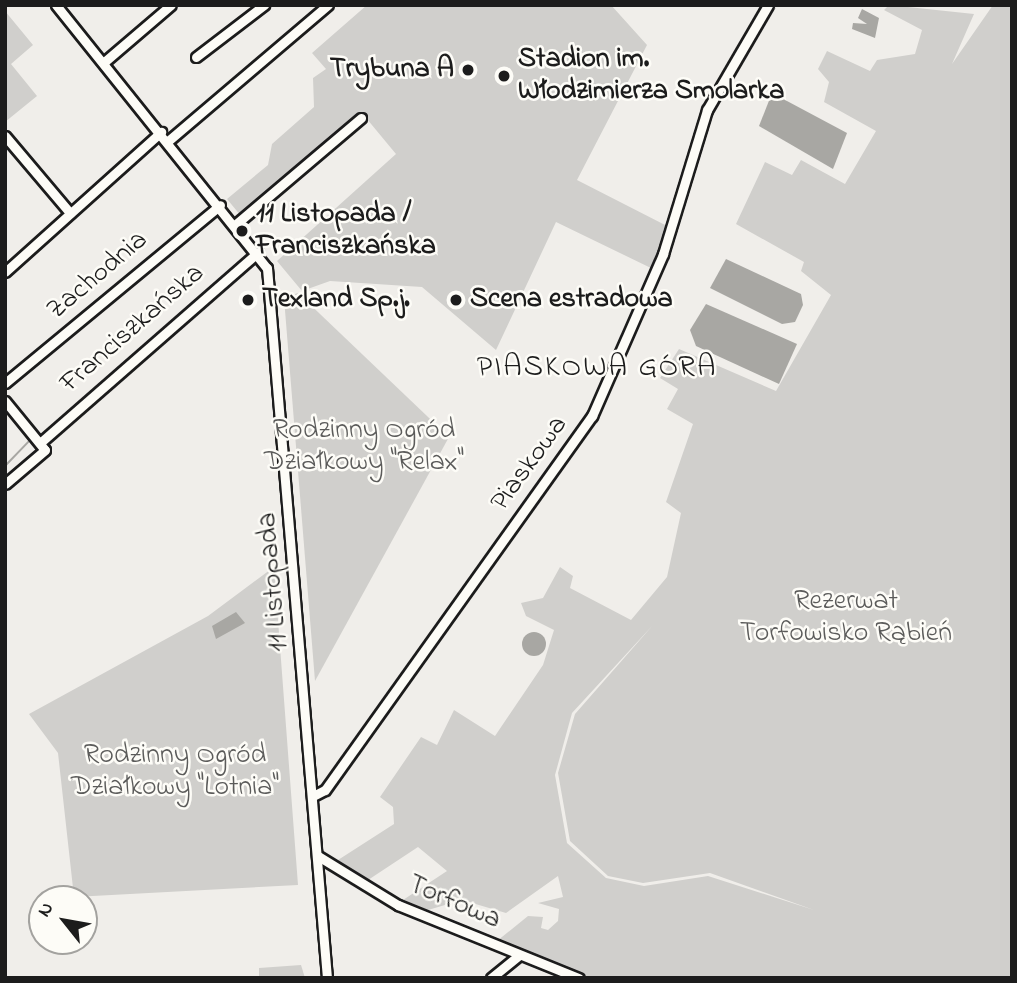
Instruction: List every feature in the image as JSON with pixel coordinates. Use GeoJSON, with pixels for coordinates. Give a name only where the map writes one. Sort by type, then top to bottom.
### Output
{"type":"FeatureCollection","features":[{"type":"Feature","properties":{"kind":"street"},"geometry":{"type":"LineString","coordinates":[[103,63],[171,5]]}},
{"type":"Feature","properties":{"kind":"street"},"geometry":{"type":"LineString","coordinates":[[196,57],[264,5]]}},
{"type":"Feature","properties":{"kind":"street"},"geometry":{"type":"LineString","coordinates":[[168,141],[328,5]]}},
{"type":"Feature","properties":{"kind":"street","name":"Piaskowa"},"geometry":{"type":"LineString","coordinates":[[313,796],[326,790],[592,416],[659,264],[708,110],[768,5]]}},
{"type":"Feature","properties":{"kind":"street","name":"11 Listopada"},"geometry":{"type":"LineString","coordinates":[[58,6],[258,252],[274,299],[327,978]]}},
{"type":"Feature","properties":{"kind":"street"},"geometry":{"type":"LineString","coordinates":[[236,224],[361,118]]}},
{"type":"Feature","properties":{"kind":"street"},"geometry":{"type":"LineString","coordinates":[[5,272],[161,132]]}},
{"type":"Feature","properties":{"kind":"street"},"geometry":{"type":"LineString","coordinates":[[5,136],[70,212]]}},
{"type":"Feature","properties":{"kind":"street","name":"Zachodnia"},"geometry":{"type":"LineString","coordinates":[[5,383],[220,205]]}},
{"type":"Feature","properties":{"kind":"street","name":"Franciszkańska"},"geometry":{"type":"LineString","coordinates":[[5,484],[42,447],[258,252]]}},
{"type":"Feature","properties":{"kind":"street"},"geometry":{"type":"LineString","coordinates":[[5,401],[42,447]]}},
{"type":"Feature","properties":{"kind":"street","name":"Torfowa"},"geometry":{"type":"LineString","coordinates":[[318,856],[362,887],[579,978]]}},
{"type":"Feature","properties":{"kind":"street"},"geometry":{"type":"LineString","coordinates":[[491,978],[519,955]]}},
{"type":"Feature","properties":{"kind":"green space"},"geometry":{"type":"Polygon","coordinates":[[[367,5],[611,5],[647,45],[577,180],[669,227],[653,269],[556,222],[496,350],[422,287],[330,281],[302,291],[277,261],[396,154],[362,113],[241,216],[227,199],[268,165],[272,144],[314,107],[313,78],[326,69],[312,53],[367,5]]]}},
{"type":"Feature","properties":{"kind":"green space","name":"Rezerwat Torfowisko Rąbień"},"geometry":{"type":"Polygon","coordinates":[[[889,5],[974,14],[952,64],[993,5],[1012,5],[1012,978],[590,978],[497,941],[528,916],[543,917],[541,928],[548,930],[558,921],[559,909],[538,903],[563,897],[558,876],[506,913],[462,900],[428,910],[403,900],[447,871],[418,847],[365,882],[338,860],[394,824],[393,807],[380,797],[421,737],[437,745],[454,710],[495,736],[543,665],[554,630],[526,616],[521,603],[543,598],[560,567],[573,576],[570,588],[631,620],[667,577],[681,513],[666,502],[693,424],[667,409],[678,389],[660,378],[679,349],[776,391],[831,295],[801,271],[804,262],[736,224],[765,162],[792,175],[801,160],[845,184],[876,131],[824,102],[829,82],[818,69],[827,51],[870,71],[877,60],[915,54],[922,30],[884,10],[889,5]],[[653,625],[572,713],[555,775],[567,843],[606,878],[644,886],[708,876],[814,910],[710,873],[643,883],[608,876],[570,841],[558,773],[575,714],[653,625]]]}},
{"type":"Feature","properties":{"kind":"green space"},"geometry":{"type":"Polygon","coordinates":[[[5,11],[33,45],[11,64],[37,96],[5,122],[5,11]]]}},
{"type":"Feature","properties":{"kind":"green space","name":"Rodzinny Ogród Działkowy \"Relax\""},"geometry":{"type":"Polygon","coordinates":[[[298,293],[449,437],[315,681],[284,298],[298,293]]]}},
{"type":"Feature","properties":{"kind":"green space","name":"Rodzinny Ogród Działkowy \"Lotnia\""},"geometry":{"type":"Polygon","coordinates":[[[274,567],[298,885],[98,896],[98,885],[73,885],[58,753],[29,714],[208,616],[274,567]]]}},
{"type":"Feature","properties":{"kind":"green space"},"geometry":{"type":"Polygon","coordinates":[[[301,965],[305,978],[259,978],[259,968],[301,965]]]}},
{"type":"Feature","properties":{"kind":"shaded area"},"geometry":{"type":"Polygon","coordinates":[[[862,9],[879,18],[875,38],[852,29],[853,23],[867,24],[858,18],[862,9]]]}},
{"type":"Feature","properties":{"kind":"shaded area"},"geometry":{"type":"Polygon","coordinates":[[[772,93],[847,133],[833,169],[759,126],[772,93]]]}},
{"type":"Feature","properties":{"kind":"shaded area"},"geometry":{"type":"Polygon","coordinates":[[[726,259],[801,294],[803,305],[795,322],[782,324],[710,288],[726,259]]]}},
{"type":"Feature","properties":{"kind":"shaded area"},"geometry":{"type":"Polygon","coordinates":[[[706,304],[797,344],[779,384],[696,346],[690,330],[706,304]]]}},
{"type":"Feature","properties":{"kind":"shaded area"},"geometry":{"type":"Polygon","coordinates":[[[236,612],[245,623],[216,639],[212,626],[236,612]]]}},
{"type":"Feature","properties":{"kind":"shaded area"},"geometry":{"type":"Polygon","coordinates":[[[534,632],[543,635],[546,644],[543,653],[534,656],[525,653],[522,644],[525,635],[534,632]]]}},
{"type":"Feature","properties":{"kind":"waterway"},"geometry":{"type":"LineString","coordinates":[[45,432],[56,424]]}},
{"type":"Feature","properties":{"kind":"waterway"},"geometry":{"type":"LineString","coordinates":[[5,466],[31,439]]}},
{"type":"Feature","properties":{"kind":"place","name":"Trybuna A"},"geometry":{"type":"Point","coordinates":[468,70]}},
{"type":"Feature","properties":{"kind":"place","name":"Stadion im. Włodzimierza Smolarka"},"geometry":{"type":"Point","coordinates":[504,76]}},
{"type":"Feature","properties":{"kind":"place","name":"11 Listopada / Franciszkańska"},"geometry":{"type":"Point","coordinates":[242,231]}},
{"type":"Feature","properties":{"kind":"place","name":"Texland Sp.j."},"geometry":{"type":"Point","coordinates":[248,300]}},
{"type":"Feature","properties":{"kind":"place","name":"Scena estradowa"},"geometry":{"type":"Point","coordinates":[456,300]}},
{"type":"Feature","properties":{"kind":"district","name":"PIASKOWA GÓRA"},"geometry":{"type":"Point","coordinates":[597,368]}}]}
